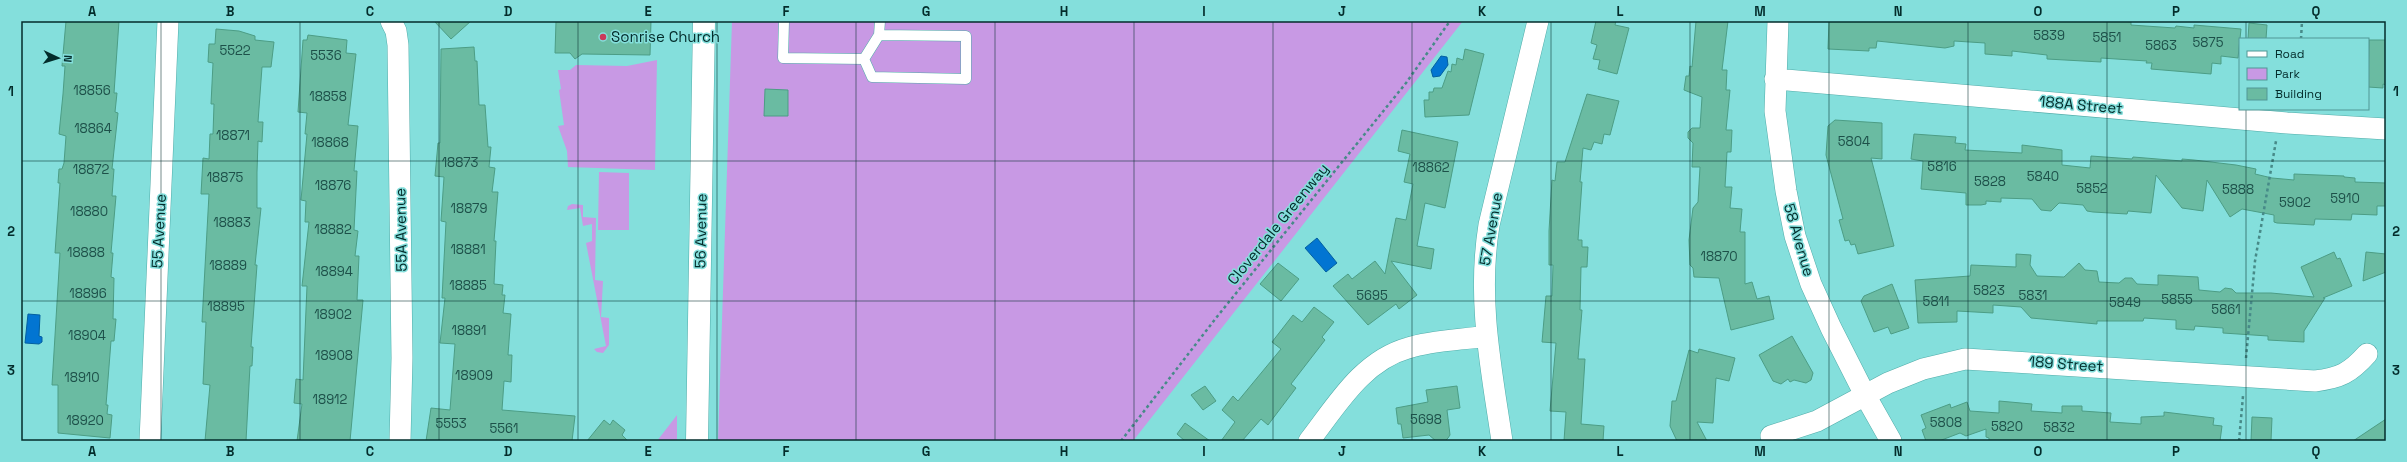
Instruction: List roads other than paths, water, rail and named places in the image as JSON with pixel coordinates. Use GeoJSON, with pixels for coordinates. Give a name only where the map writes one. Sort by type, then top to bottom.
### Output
{"type":"FeatureCollection","features":[{"type":"Feature","properties":{"kind":"highway","name":"56 Avenue"},"geometry":{"type":"LineString","coordinates":[[697,441],[704,21]]}},
{"type":"Feature","properties":{"kind":"street","name":"55 Avenue"},"geometry":{"type":"LineString","coordinates":[[150,441],[168,21]]}},
{"type":"Feature","properties":{"kind":"street","name":"55A Avenue"},"geometry":{"type":"LineString","coordinates":[[391,21],[396,31],[398,45],[402,358],[400,441]]}},
{"type":"Feature","properties":{"kind":"street","name":"57 Avenue"},"geometry":{"type":"LineString","coordinates":[[1502,441],[1487,336],[1483,274],[1489,225],[1538,21]]}},
{"type":"Feature","properties":{"kind":"street","name":"58 Avenue"},"geometry":{"type":"LineString","coordinates":[[1778,21],[1775,79],[1778,142],[1795,236],[1811,284],[1865,395],[1892,441]]}},
{"type":"Feature","properties":{"kind":"street","name":"188A Street"},"geometry":{"type":"LineString","coordinates":[[1775,79],[2286,123],[2386,129]]}},
{"type":"Feature","properties":{"kind":"street"},"geometry":{"type":"LineString","coordinates":[[1309,441],[1360,377],[1376,363],[1408,347],[1487,336]]}},
{"type":"Feature","properties":{"kind":"street","name":"189 Street"},"geometry":{"type":"LineString","coordinates":[[1770,436],[1818,421],[1865,395],[1923,369],[1965,359],[2315,381],[2335,378],[2354,369],[2367,354]]}},
{"type":"Feature","properties":{"kind":"lane"},"geometry":{"type":"LineString","coordinates":[[784,21],[783,58],[864,59]]}},
{"type":"Feature","properties":{"kind":"lane"},"geometry":{"type":"LineString","coordinates":[[864,59],[879,35],[880,21]]}},
{"type":"Feature","properties":{"kind":"lane"},"geometry":{"type":"LineString","coordinates":[[864,59],[872,77],[966,79],[966,36],[879,35]]}},
{"type":"Feature","properties":{"kind":"water"},"geometry":{"type":"Polygon","coordinates":[[[1441,56],[1447,57],[1448,65],[1440,76],[1433,77],[1431,70],[1441,56]]]}},
{"type":"Feature","properties":{"kind":"water"},"geometry":{"type":"Polygon","coordinates":[[[1317,238],[1337,263],[1326,272],[1305,248],[1317,238]]]}},
{"type":"Feature","properties":{"kind":"water"},"geometry":{"type":"Polygon","coordinates":[[[28,314],[40,315],[39,336],[42,337],[42,342],[39,344],[25,343],[28,314]]]}},
{"type":"Feature","properties":{"kind":"place","name":"Sonrise Church"},"geometry":{"type":"Point","coordinates":[603,37]}}]}
